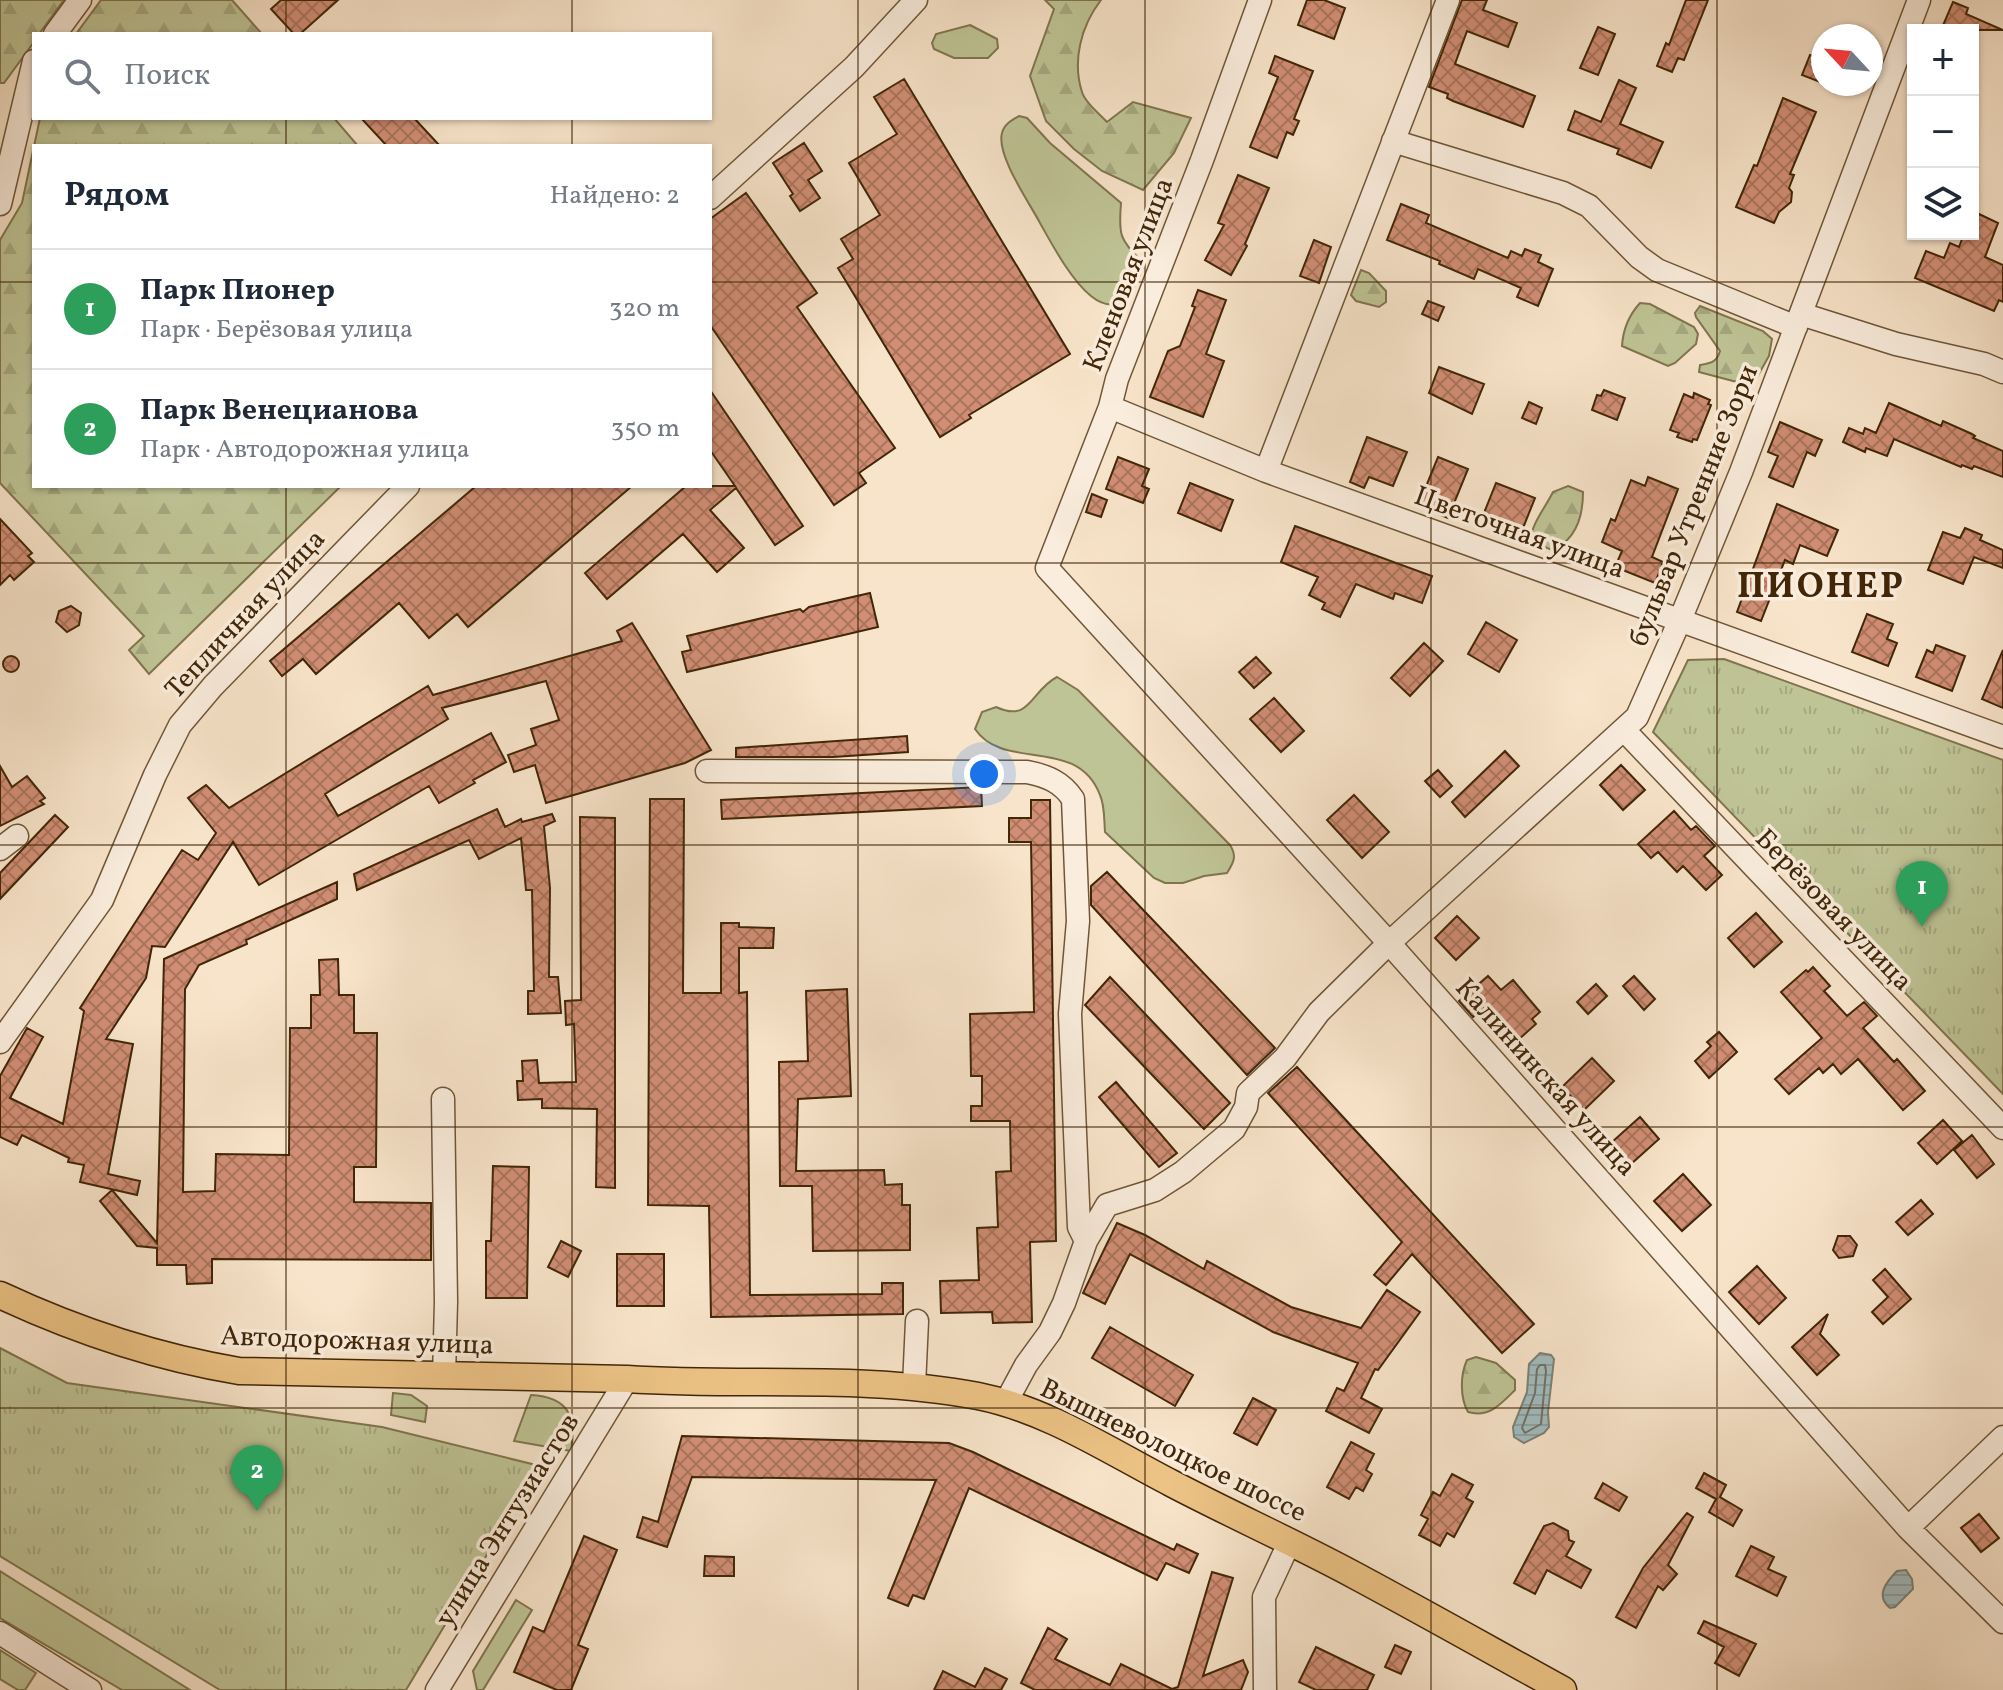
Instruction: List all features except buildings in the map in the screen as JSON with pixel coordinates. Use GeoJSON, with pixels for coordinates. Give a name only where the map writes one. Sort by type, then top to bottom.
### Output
{"type":"FeatureCollection","features":[{"type":"Feature","properties":{"kind":"main road","name":"Автодорожная улица"},"geometry":{"type":"LineString","coordinates":[[0,1295],[114,1342],[189,1363],[239,1371],[627,1379]]}},
{"type":"Feature","properties":{"kind":"main road","name":"Вышневолоцкое шоссе"},"geometry":{"type":"LineString","coordinates":[[627,1379],[690,1383],[914,1386],[1005,1404],[1081,1435],[1290,1541],[1563,1690]]}},
{"type":"Feature","properties":{"kind":"street"},"geometry":{"type":"LineString","coordinates":[[56,32],[80,0]]}},
{"type":"Feature","properties":{"kind":"street"},"geometry":{"type":"LineString","coordinates":[[712,196],[854,67],[916,0]]}},
{"type":"Feature","properties":{"kind":"street","name":"Кленовая улица"},"geometry":{"type":"LineString","coordinates":[[1047,568],[1110,407],[1117,379],[1260,0]]}},
{"type":"Feature","properties":{"kind":"street"},"geometry":{"type":"LineString","coordinates":[[1266,471],[1448,0]]}},
{"type":"Feature","properties":{"kind":"street","name":"бульвар Утренние Зори"},"geometry":{"type":"LineString","coordinates":[[1005,1404],[1026,1365],[1050,1332],[1086,1241],[1107,1205],[1155,1190],[1183,1172],[1234,1129],[1246,1107],[1248,1093],[1285,1058],[1319,1012],[1389,943],[1637,717],[1680,620],[1798,320],[1919,0]]}},
{"type":"Feature","properties":{"kind":"street"},"geometry":{"type":"LineString","coordinates":[[0,204],[32,69]]}},
{"type":"Feature","properties":{"kind":"street"},"geometry":{"type":"LineString","coordinates":[[1393,141],[1563,193],[1589,206],[1639,257],[1657,270],[1798,320],[1984,364],[2003,372]]}},
{"type":"Feature","properties":{"kind":"street","name":"Цветочная улица"},"geometry":{"type":"LineString","coordinates":[[1110,407],[1266,471],[2003,737]]}},
{"type":"Feature","properties":{"kind":"street","name":"Тепличная улица"},"geometry":{"type":"LineString","coordinates":[[0,1042],[102,900],[155,775],[180,725],[213,686],[406,488]]}},
{"type":"Feature","properties":{"kind":"street","name":"Калининская улица"},"geometry":{"type":"LineString","coordinates":[[1047,568],[1389,943],[1908,1528],[2003,1622]]}},
{"type":"Feature","properties":{"kind":"street","name":"Берёзовая улица"},"geometry":{"type":"LineString","coordinates":[[1624,730],[2003,1128]]}},
{"type":"Feature","properties":{"kind":"street"},"geometry":{"type":"LineString","coordinates":[[707,771],[1027,772],[1042,775],[1065,788],[1073,799],[1078,921],[1070,1014],[1072,1091],[1079,1227],[1086,1241]]}},
{"type":"Feature","properties":{"kind":"street"},"geometry":{"type":"LineString","coordinates":[[443,1099],[444,1376]]}},
{"type":"Feature","properties":{"kind":"street"},"geometry":{"type":"LineString","coordinates":[[914,1386],[917,1321]]}},
{"type":"Feature","properties":{"kind":"street","name":"улица Энтузиастов"},"geometry":{"type":"LineString","coordinates":[[437,1690],[627,1379]]}},
{"type":"Feature","properties":{"kind":"street"},"geometry":{"type":"LineString","coordinates":[[1908,1528],[2003,1437]]}},
{"type":"Feature","properties":{"kind":"street"},"geometry":{"type":"LineString","coordinates":[[1265,1690],[1262,1644],[1264,1597],[1290,1541]]}},
{"type":"Feature","properties":{"kind":"street"},"geometry":{"type":"LineString","coordinates":[[0,1633],[90,1690]]}},
{"type":"Feature","properties":{"kind":"green space"},"geometry":{"type":"Polygon","coordinates":[[[0,0],[64,0],[40,32],[32,32],[32,45],[4,83],[0,83],[0,0]]]}},
{"type":"Feature","properties":{"kind":"green space"},"geometry":{"type":"Polygon","coordinates":[[[101,0],[232,0],[260,32],[77,32],[101,0]]]}},
{"type":"Feature","properties":{"kind":"green space"},"geometry":{"type":"Polygon","coordinates":[[[1045,0],[1101,0],[1084,32],[1078,68],[1084,96],[1107,122],[1133,102],[1191,118],[1174,153],[1143,190],[1102,171],[1046,121],[1030,76],[1054,9],[1045,0]]]}},
{"type":"Feature","properties":{"kind":"green space"},"geometry":{"type":"Polygon","coordinates":[[[970,25],[997,39],[998,48],[988,58],[954,58],[934,49],[932,43],[936,34],[970,25]]]}},
{"type":"Feature","properties":{"kind":"green space"},"geometry":{"type":"Polygon","coordinates":[[[1019,116],[1027,118],[1050,143],[1121,203],[1123,238],[1144,264],[1131,291],[1117,303],[1103,303],[1088,294],[1074,278],[1015,178],[1001,142],[1006,125],[1019,116]]]}},
{"type":"Feature","properties":{"kind":"green space"},"geometry":{"type":"Polygon","coordinates":[[[40,120],[336,120],[356,144],[34,144],[40,120]]]}},
{"type":"Feature","properties":{"kind":"green space"},"geometry":{"type":"Polygon","coordinates":[[[32,156],[32,488],[339,488],[149,674],[129,650],[144,636],[0,483],[0,240],[22,203],[32,156]]]}},
{"type":"Feature","properties":{"kind":"green space"},"geometry":{"type":"Polygon","coordinates":[[[1361,270],[1369,273],[1386,291],[1386,302],[1379,307],[1356,301],[1351,295],[1361,270]]]}},
{"type":"Feature","properties":{"kind":"green space"},"geometry":{"type":"Polygon","coordinates":[[[1640,303],[1650,304],[1694,327],[1698,334],[1696,344],[1675,363],[1668,366],[1622,346],[1627,323],[1640,303]]]}},
{"type":"Feature","properties":{"kind":"green space"},"geometry":{"type":"Polygon","coordinates":[[[1700,306],[1763,331],[1772,339],[1769,356],[1752,386],[1699,372],[1700,365],[1713,361],[1720,351],[1696,317],[1700,306]]]}},
{"type":"Feature","properties":{"kind":"green space"},"geometry":{"type":"Polygon","coordinates":[[[1568,486],[1583,492],[1580,518],[1572,534],[1552,550],[1530,541],[1536,522],[1553,492],[1568,486]]]}},
{"type":"Feature","properties":{"kind":"green space"},"geometry":{"type":"Polygon","coordinates":[[[1724,659],[2003,760],[2003,1094],[1653,732],[1688,660],[1724,659]]]}},
{"type":"Feature","properties":{"kind":"green space"},"geometry":{"type":"Polygon","coordinates":[[[1057,677],[1078,690],[1230,845],[1234,859],[1227,873],[1183,883],[1165,883],[1154,878],[1105,832],[1102,799],[1089,777],[1075,765],[1004,749],[988,742],[975,729],[982,712],[996,707],[1008,711],[1024,708],[1057,677]]]}},
{"type":"Feature","properties":{"kind":"green space"},"geometry":{"type":"Polygon","coordinates":[[[0,1348],[67,1383],[382,1427],[540,1466],[406,1690],[220,1690],[0,1556],[0,1348]]]}},
{"type":"Feature","properties":{"kind":"green space"},"geometry":{"type":"Polygon","coordinates":[[[1476,1357],[1496,1363],[1515,1380],[1515,1390],[1499,1405],[1482,1413],[1468,1412],[1462,1393],[1467,1360],[1476,1357]]]}},
{"type":"Feature","properties":{"kind":"green space"},"geometry":{"type":"Polygon","coordinates":[[[393,1393],[411,1395],[427,1406],[425,1422],[391,1415],[393,1393]]]}},
{"type":"Feature","properties":{"kind":"green space"},"geometry":{"type":"Polygon","coordinates":[[[531,1395],[554,1400],[567,1411],[572,1428],[571,1451],[514,1441],[531,1395]]]}},
{"type":"Feature","properties":{"kind":"green space"},"geometry":{"type":"Polygon","coordinates":[[[0,1571],[190,1690],[122,1690],[0,1618],[0,1571]]]}},
{"type":"Feature","properties":{"kind":"green space"},"geometry":{"type":"Polygon","coordinates":[[[516,1600],[532,1610],[483,1690],[477,1690],[473,1671],[516,1600]]]}},
{"type":"Feature","properties":{"kind":"green space"},"geometry":{"type":"Polygon","coordinates":[[[0,1650],[36,1673],[25,1690],[18,1690],[0,1679],[0,1650]]]}},
{"type":"Feature","properties":{"kind":"water"},"geometry":{"type":"Polygon","coordinates":[[[1540,1353],[1551,1355],[1554,1359],[1549,1427],[1524,1443],[1514,1437],[1513,1427],[1527,1392],[1529,1364],[1540,1353]]]}},
{"type":"Feature","properties":{"kind":"water"},"geometry":{"type":"Polygon","coordinates":[[[1906,1570],[1912,1579],[1913,1589],[1895,1607],[1890,1608],[1883,1599],[1884,1589],[1897,1571],[1906,1570]]]}},
{"type":"Feature","properties":{"kind":"place","name":"Парк Пионер"},"geometry":{"type":"Point","coordinates":[1922,927]}},
{"type":"Feature","properties":{"kind":"place","name":"Парк Венецианова"},"geometry":{"type":"Point","coordinates":[257,1511]}},
{"type":"Feature","properties":{"kind":"district","name":"ПИОНЕР"},"geometry":{"type":"Point","coordinates":[1821,584]}}]}
